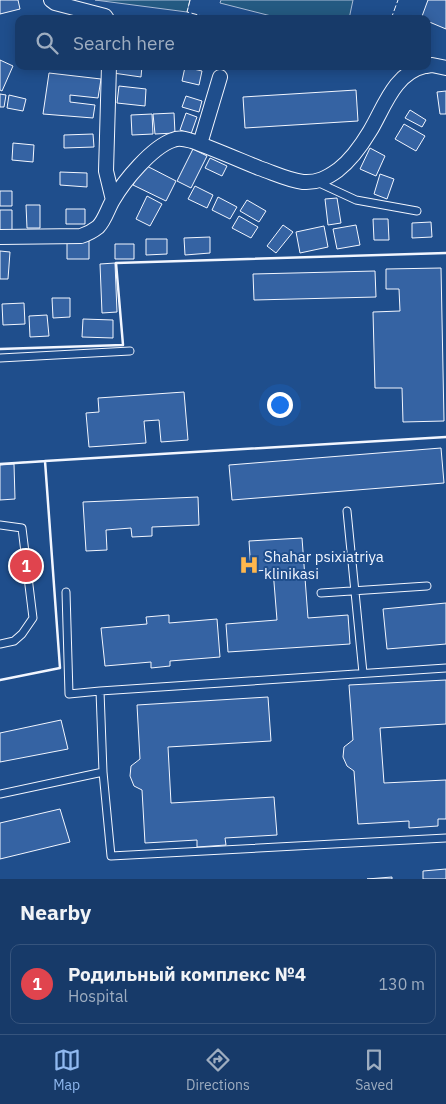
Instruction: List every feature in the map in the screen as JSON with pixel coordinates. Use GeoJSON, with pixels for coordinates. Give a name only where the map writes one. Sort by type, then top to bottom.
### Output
{"type":"FeatureCollection","features":[{"type":"Feature","properties":{"kind":"street"},"geometry":{"type":"LineString","coordinates":[[51,0],[55,3],[101,15]]}},
{"type":"Feature","properties":{"kind":"street"},"geometry":{"type":"LineString","coordinates":[[431,66],[446,68]]}},
{"type":"Feature","properties":{"kind":"street"},"geometry":{"type":"LineString","coordinates":[[109,70],[106,170],[113,200]]}},
{"type":"Feature","properties":{"kind":"street"},"geometry":{"type":"LineString","coordinates":[[0,237],[81,236],[88,234],[99,226],[113,200],[133,171],[173,139],[184,138],[291,180],[316,181],[332,174],[359,148],[391,93],[399,82],[414,70]]}},
{"type":"Feature","properties":{"kind":"street"},"geometry":{"type":"LineString","coordinates":[[200,144],[220,77]]}},
{"type":"Feature","properties":{"kind":"lane"},"geometry":{"type":"LineString","coordinates":[[316,181],[356,200],[416,211]]}},
{"type":"Feature","properties":{"kind":"lane"},"geometry":{"type":"LineString","coordinates":[[0,358],[130,351]]}},
{"type":"Feature","properties":{"kind":"lane"},"geometry":{"type":"LineString","coordinates":[[347,510],[363,673]]}},
{"type":"Feature","properties":{"kind":"lane"},"geometry":{"type":"LineString","coordinates":[[0,526],[22,528],[33,618],[22,634],[14,641],[0,644]]}},
{"type":"Feature","properties":{"kind":"lane"},"geometry":{"type":"LineString","coordinates":[[321,593],[426,586]]}},
{"type":"Feature","properties":{"kind":"lane"},"geometry":{"type":"LineString","coordinates":[[66,592],[69,694],[446,668]]}},
{"type":"Feature","properties":{"kind":"lane"},"geometry":{"type":"LineString","coordinates":[[100,691],[103,772],[111,856],[446,838]]}},
{"type":"Feature","properties":{"kind":"lane"},"geometry":{"type":"LineString","coordinates":[[0,794],[103,772]]}},
{"type":"Feature","properties":{"kind":"shaded area"},"geometry":{"type":"Polygon","coordinates":[[[95,0],[190,0],[187,12],[95,0]]]}},
{"type":"Feature","properties":{"kind":"shaded area"},"geometry":{"type":"Polygon","coordinates":[[[221,0],[353,0],[350,15],[267,15],[220,3],[221,0]]]}},
{"type":"Feature","properties":{"kind":"building"},"geometry":{"type":"Polygon","coordinates":[[[0,0],[18,0],[20,9],[0,14],[0,0]]]}},
{"type":"Feature","properties":{"kind":"building"},"geometry":{"type":"Polygon","coordinates":[[[428,0],[446,0],[446,29],[431,23],[431,15],[422,15],[428,0]]]}},
{"type":"Feature","properties":{"kind":"building"},"geometry":{"type":"Polygon","coordinates":[[[0,60],[13,66],[2,91],[0,90],[0,60]]]}},
{"type":"Feature","properties":{"kind":"building"},"geometry":{"type":"Polygon","coordinates":[[[113,70],[142,70],[141,77],[113,73],[113,70]]]}},
{"type":"Feature","properties":{"kind":"building"},"geometry":{"type":"Polygon","coordinates":[[[184,70],[202,71],[199,85],[182,81],[184,70]]]}},
{"type":"Feature","properties":{"kind":"building"},"geometry":{"type":"Polygon","coordinates":[[[49,73],[101,79],[98,98],[70,95],[70,102],[95,105],[93,118],[43,114],[49,73]]]}},
{"type":"Feature","properties":{"kind":"building"},"geometry":{"type":"Polygon","coordinates":[[[119,86],[146,89],[145,106],[117,103],[119,86]]]}},
{"type":"Feature","properties":{"kind":"building"},"geometry":{"type":"Polygon","coordinates":[[[356,90],[358,121],[245,128],[243,97],[356,90]]]}},
{"type":"Feature","properties":{"kind":"building"},"geometry":{"type":"Polygon","coordinates":[[[446,91],[446,114],[440,114],[437,92],[446,91]]]}},
{"type":"Feature","properties":{"kind":"building"},"geometry":{"type":"Polygon","coordinates":[[[0,94],[6,95],[4,107],[0,107],[0,94]]]}},
{"type":"Feature","properties":{"kind":"building"},"geometry":{"type":"Polygon","coordinates":[[[9,95],[26,99],[23,111],[7,108],[9,95]]]}},
{"type":"Feature","properties":{"kind":"building"},"geometry":{"type":"Polygon","coordinates":[[[186,96],[202,101],[199,112],[182,107],[186,96]]]}},
{"type":"Feature","properties":{"kind":"building"},"geometry":{"type":"Polygon","coordinates":[[[410,110],[426,120],[422,127],[405,118],[410,110]]]}},
{"type":"Feature","properties":{"kind":"building"},"geometry":{"type":"Polygon","coordinates":[[[174,113],[175,133],[155,134],[153,114],[174,113]]]}},
{"type":"Feature","properties":{"kind":"building"},"geometry":{"type":"Polygon","coordinates":[[[186,113],[197,117],[191,134],[180,130],[186,113]]]}},
{"type":"Feature","properties":{"kind":"building"},"geometry":{"type":"Polygon","coordinates":[[[152,114],[153,134],[132,135],[131,115],[152,114]]]}},
{"type":"Feature","properties":{"kind":"building"},"geometry":{"type":"Polygon","coordinates":[[[404,124],[425,136],[416,151],[395,139],[404,124]]]}},
{"type":"Feature","properties":{"kind":"building"},"geometry":{"type":"Polygon","coordinates":[[[93,134],[94,147],[64,148],[64,135],[93,134]]]}},
{"type":"Feature","properties":{"kind":"building"},"geometry":{"type":"Polygon","coordinates":[[[13,143],[34,145],[33,162],[12,160],[13,143]]]}},
{"type":"Feature","properties":{"kind":"building"},"geometry":{"type":"Polygon","coordinates":[[[370,148],[385,156],[376,176],[360,169],[370,148]]]}},
{"type":"Feature","properties":{"kind":"building"},"geometry":{"type":"Polygon","coordinates":[[[193,149],[207,156],[191,188],[177,181],[193,149]]]}},
{"type":"Feature","properties":{"kind":"building"},"geometry":{"type":"Polygon","coordinates":[[[210,158],[227,166],[222,176],[205,168],[210,158]]]}},
{"type":"Feature","properties":{"kind":"building"},"geometry":{"type":"Polygon","coordinates":[[[143,164],[176,181],[166,201],[133,185],[143,164]]]}},
{"type":"Feature","properties":{"kind":"building"},"geometry":{"type":"Polygon","coordinates":[[[60,172],[87,173],[87,187],[60,185],[60,172]]]}},
{"type":"Feature","properties":{"kind":"building"},"geometry":{"type":"Polygon","coordinates":[[[380,174],[394,179],[387,199],[374,194],[380,174]]]}},
{"type":"Feature","properties":{"kind":"building"},"geometry":{"type":"Polygon","coordinates":[[[195,186],[213,195],[207,208],[188,199],[195,186]]]}},
{"type":"Feature","properties":{"kind":"building"},"geometry":{"type":"Polygon","coordinates":[[[0,191],[12,191],[12,206],[0,206],[0,191]]]}},
{"type":"Feature","properties":{"kind":"building"},"geometry":{"type":"Polygon","coordinates":[[[147,196],[162,204],[150,226],[136,219],[147,196]]]}},
{"type":"Feature","properties":{"kind":"building"},"geometry":{"type":"Polygon","coordinates":[[[218,197],[237,207],[230,219],[212,210],[218,197]]]}},
{"type":"Feature","properties":{"kind":"building"},"geometry":{"type":"Polygon","coordinates":[[[337,198],[341,223],[328,225],[325,199],[337,198]]]}},
{"type":"Feature","properties":{"kind":"building"},"geometry":{"type":"Polygon","coordinates":[[[247,200],[266,211],[259,222],[240,211],[247,200]]]}},
{"type":"Feature","properties":{"kind":"building"},"geometry":{"type":"Polygon","coordinates":[[[26,205],[40,205],[40,228],[27,228],[26,205]]]}},
{"type":"Feature","properties":{"kind":"building"},"geometry":{"type":"Polygon","coordinates":[[[66,209],[85,209],[85,224],[66,224],[66,209]]]}},
{"type":"Feature","properties":{"kind":"building"},"geometry":{"type":"Polygon","coordinates":[[[0,210],[12,210],[12,230],[0,230],[0,210]]]}},
{"type":"Feature","properties":{"kind":"building"},"geometry":{"type":"Polygon","coordinates":[[[239,216],[258,227],[251,238],[232,228],[239,216]]]}},
{"type":"Feature","properties":{"kind":"building"},"geometry":{"type":"Polygon","coordinates":[[[373,219],[388,219],[389,240],[374,240],[373,219]]]}},
{"type":"Feature","properties":{"kind":"building"},"geometry":{"type":"Polygon","coordinates":[[[431,222],[432,237],[412,238],[412,223],[431,222]]]}},
{"type":"Feature","properties":{"kind":"building"},"geometry":{"type":"Polygon","coordinates":[[[283,225],[293,232],[276,253],[267,246],[283,225]]]}},
{"type":"Feature","properties":{"kind":"building"},"geometry":{"type":"Polygon","coordinates":[[[356,225],[360,245],[337,249],[333,229],[356,225]]]}},
{"type":"Feature","properties":{"kind":"building"},"geometry":{"type":"Polygon","coordinates":[[[324,226],[328,247],[300,253],[296,232],[324,226]]]}},
{"type":"Feature","properties":{"kind":"building"},"geometry":{"type":"Polygon","coordinates":[[[210,237],[210,253],[185,255],[184,238],[210,237]]]}},
{"type":"Feature","properties":{"kind":"building"},"geometry":{"type":"Polygon","coordinates":[[[146,239],[167,239],[167,254],[146,255],[146,239]]]}},
{"type":"Feature","properties":{"kind":"building"},"geometry":{"type":"Polygon","coordinates":[[[67,240],[89,240],[89,259],[67,259],[67,240]]]}},
{"type":"Feature","properties":{"kind":"building"},"geometry":{"type":"Polygon","coordinates":[[[115,244],[134,244],[134,259],[115,259],[115,244]]]}},
{"type":"Feature","properties":{"kind":"building"},"geometry":{"type":"Polygon","coordinates":[[[0,251],[10,252],[8,279],[0,279],[0,251]]]}},
{"type":"Feature","properties":{"kind":"building"},"geometry":{"type":"Polygon","coordinates":[[[115,263],[117,312],[102,313],[100,264],[115,263]]]}},
{"type":"Feature","properties":{"kind":"building"},"geometry":{"type":"Polygon","coordinates":[[[441,268],[444,421],[403,422],[402,388],[375,388],[373,312],[400,311],[399,289],[386,289],[386,269],[441,268]]]}},
{"type":"Feature","properties":{"kind":"building"},"geometry":{"type":"Polygon","coordinates":[[[375,271],[376,297],[254,300],[253,274],[375,271]]]}},
{"type":"Feature","properties":{"kind":"building"},"geometry":{"type":"Polygon","coordinates":[[[52,298],[70,298],[70,317],[53,318],[52,298]]]}},
{"type":"Feature","properties":{"kind":"building"},"geometry":{"type":"Polygon","coordinates":[[[24,303],[25,324],[3,325],[2,304],[24,303]]]}},
{"type":"Feature","properties":{"kind":"building"},"geometry":{"type":"Polygon","coordinates":[[[47,315],[49,336],[30,337],[29,316],[47,315]]]}},
{"type":"Feature","properties":{"kind":"building"},"geometry":{"type":"Polygon","coordinates":[[[83,319],[113,320],[113,338],[82,337],[83,319]]]}},
{"type":"Feature","properties":{"kind":"building"},"geometry":{"type":"Polygon","coordinates":[[[184,392],[188,440],[161,442],[159,420],[144,421],[146,443],[89,447],[86,413],[99,412],[98,398],[184,392]]]}},
{"type":"Feature","properties":{"kind":"building"},"geometry":{"type":"Polygon","coordinates":[[[441,448],[444,483],[232,500],[229,465],[441,448]]]}},
{"type":"Feature","properties":{"kind":"building"},"geometry":{"type":"Polygon","coordinates":[[[14,464],[15,499],[0,500],[0,465],[14,464]]]}},
{"type":"Feature","properties":{"kind":"building"},"geometry":{"type":"Polygon","coordinates":[[[198,497],[199,525],[152,527],[152,536],[132,537],[131,528],[106,530],[107,550],[86,551],[83,502],[198,497]]]}},
{"type":"Feature","properties":{"kind":"building"},"geometry":{"type":"Polygon","coordinates":[[[302,538],[308,618],[348,615],[350,644],[228,652],[226,624],[277,620],[273,570],[251,571],[249,541],[302,538]]]}},
{"type":"Feature","properties":{"kind":"building"},"geometry":{"type":"Polygon","coordinates":[[[446,603],[446,644],[387,649],[383,609],[446,603]]]}},
{"type":"Feature","properties":{"kind":"building"},"geometry":{"type":"Polygon","coordinates":[[[169,615],[169,623],[217,619],[220,657],[170,661],[170,666],[151,668],[151,662],[105,666],[101,628],[147,624],[146,617],[169,615]]]}},
{"type":"Feature","properties":{"kind":"building"},"geometry":{"type":"Polygon","coordinates":[[[446,680],[446,724],[380,728],[384,783],[446,780],[446,819],[438,819],[438,826],[409,828],[409,821],[358,824],[354,771],[347,766],[343,757],[344,747],[353,740],[349,685],[446,680]]]}},
{"type":"Feature","properties":{"kind":"building"},"geometry":{"type":"Polygon","coordinates":[[[268,697],[271,741],[168,747],[171,803],[274,797],[277,835],[225,838],[226,845],[197,847],[197,840],[145,843],[142,790],[134,786],[130,776],[131,766],[140,759],[137,705],[268,697]]]}},
{"type":"Feature","properties":{"kind":"building"},"geometry":{"type":"Polygon","coordinates":[[[61,720],[68,749],[0,762],[0,733],[61,720]]]}},
{"type":"Feature","properties":{"kind":"building"},"geometry":{"type":"Polygon","coordinates":[[[60,809],[70,842],[0,859],[0,823],[60,809]]]}},
{"type":"Feature","properties":{"kind":"building"},"geometry":{"type":"Polygon","coordinates":[[[446,869],[446,879],[423,879],[423,871],[446,869]]]}},
{"type":"Feature","properties":{"kind":"building"},"geometry":{"type":"Polygon","coordinates":[[[392,877],[392,879],[367,879],[392,877]]]}},
{"type":"Feature","properties":{"kind":"fence"},"geometry":{"type":"LineString","coordinates":[[190,0],[187,12],[199,15]]}},
{"type":"Feature","properties":{"kind":"fence"},"geometry":{"type":"LineString","coordinates":[[392,15],[398,0]]}},
{"type":"Feature","properties":{"kind":"fence"},"geometry":{"type":"LineString","coordinates":[[0,680],[60,668],[45,461],[10,463]]}},
{"type":"Feature","properties":{"kind":"wall"},"geometry":{"type":"LineString","coordinates":[[0,349],[123,345],[116,263],[446,253]]}},
{"type":"Feature","properties":{"kind":"wall"},"geometry":{"type":"LineString","coordinates":[[0,680],[60,668],[45,461],[446,437]]}},
{"type":"Feature","properties":{"kind":"wall"},"geometry":{"type":"LineString","coordinates":[[0,464],[47,461]]}},
{"type":"Feature","properties":{"kind":"place","name":"Shahar psixiatriya klinikasi"},"geometry":{"type":"Point","coordinates":[249,565]}},
{"type":"Feature","properties":{"kind":"place","name":"Родильный комплекс №4"},"geometry":{"type":"Point","coordinates":[26,566]}}]}
